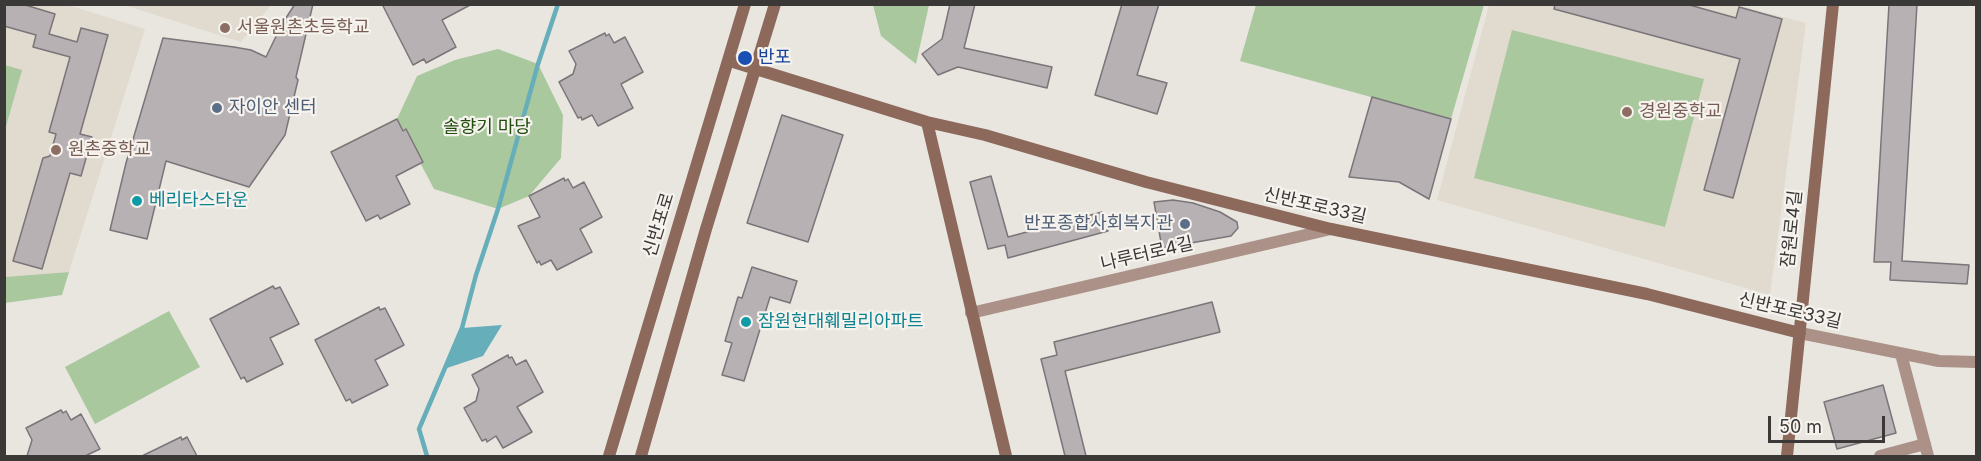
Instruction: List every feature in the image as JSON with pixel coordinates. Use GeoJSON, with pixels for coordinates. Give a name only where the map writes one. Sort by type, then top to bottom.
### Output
{"type":"FeatureCollection","features":[{"type":"Feature","properties":{"kind":"street","name":"신반포로"},"geometry":{"type":"LineString","coordinates":[[609,456],[719,89],[730,61],[745,4]]}},
{"type":"Feature","properties":{"kind":"street"},"geometry":{"type":"LineString","coordinates":[[641,456],[703,239],[775,4]]}},
{"type":"Feature","properties":{"kind":"street","name":"잠원로4길"},"geometry":{"type":"LineString","coordinates":[[1787,456],[1833,4]]}},
{"type":"Feature","properties":{"kind":"street","name":"신반포로33길"},"geometry":{"type":"LineString","coordinates":[[730,61],[927,122],[985,135],[1146,182],[1331,230],[1647,294],[1800,333],[1901,354],[1955,363],[1977,362]]}},
{"type":"Feature","properties":{"kind":"street"},"geometry":{"type":"LineString","coordinates":[[927,122],[1006,456]]}},
{"type":"Feature","properties":{"kind":"street","name":"나루터로4길"},"geometry":{"type":"LineString","coordinates":[[972,313],[1331,230]]}},
{"type":"Feature","properties":{"kind":"street"},"geometry":{"type":"LineString","coordinates":[[1880,456],[1926,450],[1901,354]]}},
{"type":"Feature","properties":{"kind":"shaded area","name":"원촌중학교"},"geometry":{"type":"Polygon","coordinates":[[[5,5],[68,5],[145,29],[69,272],[5,277],[5,5]]]}},
{"type":"Feature","properties":{"kind":"shaded area","name":"서울원촌초등학교"},"geometry":{"type":"Polygon","coordinates":[[[124,5],[271,5],[241,42],[124,5]]]}},
{"type":"Feature","properties":{"kind":"shaded area","name":"경원중학교"},"geometry":{"type":"Polygon","coordinates":[[[1489,5],[1737,5],[1806,23],[1770,295],[1437,200],[1489,5]]]}},
{"type":"Feature","properties":{"kind":"green space"},"geometry":{"type":"Polygon","coordinates":[[[873,5],[929,5],[916,64],[881,36],[873,5]]]}},
{"type":"Feature","properties":{"kind":"green space"},"geometry":{"type":"Polygon","coordinates":[[[1256,5],[1484,5],[1451,119],[1240,61],[1256,5]]]}},
{"type":"Feature","properties":{"kind":"green space"},"geometry":{"type":"Polygon","coordinates":[[[1512,30],[1704,79],[1665,227],[1474,178],[1512,30]]]}},
{"type":"Feature","properties":{"kind":"green space","name":"솔향기 마당"},"geometry":{"type":"Polygon","coordinates":[[[498,49],[538,64],[563,115],[561,158],[529,196],[498,209],[434,189],[397,119],[417,76],[455,60],[498,49]]]}},
{"type":"Feature","properties":{"kind":"green space"},"geometry":{"type":"Polygon","coordinates":[[[4,65],[22,70],[5,130],[4,65]]]}},
{"type":"Feature","properties":{"kind":"green space"},"geometry":{"type":"Polygon","coordinates":[[[69,272],[62,295],[5,303],[5,277],[69,272]]]}},
{"type":"Feature","properties":{"kind":"green space"},"geometry":{"type":"Polygon","coordinates":[[[169,311],[200,367],[95,424],[65,367],[169,311]]]}},
{"type":"Feature","properties":{"kind":"water"},"geometry":{"type":"Polygon","coordinates":[[[502,325],[483,356],[444,369],[462,328],[502,325]]]}},
{"type":"Feature","properties":{"kind":"building"},"geometry":{"type":"Polygon","coordinates":[[[4,4],[22,4],[55,14],[49,34],[77,42],[81,28],[108,35],[80,134],[92,137],[81,176],[70,173],[42,269],[13,261],[43,158],[50,156],[56,134],[49,132],[70,57],[33,47],[36,35],[4,26],[4,4]]]}},
{"type":"Feature","properties":{"kind":"building","name":"자이안 센터"},"geometry":{"type":"Polygon","coordinates":[[[295,4],[313,4],[285,135],[249,187],[166,161],[147,239],[110,230],[126,163],[163,38],[251,50],[266,57],[282,24],[295,4]]]}},
{"type":"Feature","properties":{"kind":"building"},"geometry":{"type":"Polygon","coordinates":[[[382,4],[472,4],[442,20],[456,47],[426,63],[424,59],[413,65],[382,4]]]}},
{"type":"Feature","properties":{"kind":"building"},"geometry":{"type":"Polygon","coordinates":[[[950,4],[975,4],[964,48],[1052,67],[1047,88],[958,67],[938,75],[922,54],[942,39],[950,4]]]}},
{"type":"Feature","properties":{"kind":"building"},"geometry":{"type":"Polygon","coordinates":[[[1122,4],[1159,4],[1137,75],[1167,83],[1157,114],[1095,95],[1122,4]]]}},
{"type":"Feature","properties":{"kind":"building","name":"경원중학교"},"geometry":{"type":"Polygon","coordinates":[[[1555,4],[1686,4],[1736,18],[1739,7],[1782,19],[1733,198],[1704,190],[1740,59],[1554,9],[1555,4]]]}},
{"type":"Feature","properties":{"kind":"building"},"geometry":{"type":"Polygon","coordinates":[[[1889,4],[1917,4],[1902,261],[1969,265],[1967,284],[1890,280],[1891,262],[1874,262],[1889,4]]]}},
{"type":"Feature","properties":{"kind":"building"},"geometry":{"type":"Polygon","coordinates":[[[605,33],[606,36],[609,34],[614,43],[625,37],[643,72],[621,84],[633,108],[598,126],[592,115],[582,120],[581,117],[578,118],[559,82],[573,74],[576,64],[569,51],[605,33]]]}},
{"type":"Feature","properties":{"kind":"building"},"geometry":{"type":"Polygon","coordinates":[[[1372,97],[1451,119],[1429,199],[1399,182],[1349,177],[1372,97]]]}},
{"type":"Feature","properties":{"kind":"building"},"geometry":{"type":"Polygon","coordinates":[[[782,115],[843,135],[808,242],[747,223],[782,115]]]}},
{"type":"Feature","properties":{"kind":"building"},"geometry":{"type":"Polygon","coordinates":[[[397,119],[403,131],[406,129],[423,162],[396,176],[410,204],[380,219],[378,215],[366,221],[331,152],[397,119]]]}},
{"type":"Feature","properties":{"kind":"building"},"geometry":{"type":"Polygon","coordinates":[[[991,176],[1008,237],[1102,212],[1108,231],[1008,258],[1005,245],[988,249],[970,182],[991,176]]]}},
{"type":"Feature","properties":{"kind":"building"},"geometry":{"type":"Polygon","coordinates":[[[564,178],[565,181],[568,179],[573,188],[584,182],[602,217],[580,229],[592,252],[557,270],[551,260],[541,265],[539,261],[537,263],[518,226],[540,217],[529,196],[564,178]]]}},
{"type":"Feature","properties":{"kind":"building"},"geometry":{"type":"Polygon","coordinates":[[[1173,200],[1193,203],[1220,212],[1237,222],[1238,228],[1231,236],[1162,248],[1154,202],[1173,200]]]}},
{"type":"Feature","properties":{"kind":"building","name":"잠원현대훼밀리아파트"},"geometry":{"type":"Polygon","coordinates":[[[752,267],[797,281],[790,303],[770,297],[744,381],[722,375],[732,343],[725,341],[738,297],[742,298],[752,267]]]}},
{"type":"Feature","properties":{"kind":"building"},"geometry":{"type":"Polygon","coordinates":[[[273,286],[275,289],[280,287],[299,324],[270,338],[283,364],[247,382],[244,377],[241,379],[210,319],[273,286]]]}},
{"type":"Feature","properties":{"kind":"building"},"geometry":{"type":"Polygon","coordinates":[[[1212,302],[1220,332],[1065,371],[1086,456],[1065,456],[1041,359],[1057,355],[1054,342],[1212,302]]]}},
{"type":"Feature","properties":{"kind":"building"},"geometry":{"type":"Polygon","coordinates":[[[379,307],[380,310],[385,308],[404,345],[375,360],[388,385],[352,403],[350,399],[346,401],[315,340],[379,307]]]}},
{"type":"Feature","properties":{"kind":"building"},"geometry":{"type":"Polygon","coordinates":[[[508,355],[509,358],[512,357],[516,365],[526,360],[543,392],[517,407],[532,432],[503,448],[496,436],[487,442],[486,439],[482,441],[464,408],[476,401],[479,389],[472,375],[508,355]]]}},
{"type":"Feature","properties":{"kind":"building"},"geometry":{"type":"Polygon","coordinates":[[[1883,385],[1896,433],[1837,449],[1824,402],[1883,385]]]}},
{"type":"Feature","properties":{"kind":"building"},"geometry":{"type":"Polygon","coordinates":[[[61,410],[63,413],[66,411],[71,420],[81,414],[100,449],[85,456],[27,456],[32,440],[26,428],[61,410]]]}},
{"type":"Feature","properties":{"kind":"building"},"geometry":{"type":"Polygon","coordinates":[[[181,437],[182,440],[187,437],[197,456],[142,456],[181,437]]]}},
{"type":"Feature","properties":{"kind":"waterway"},"geometry":{"type":"LineString","coordinates":[[427,456],[419,429],[462,328],[538,64],[558,4]]}},
{"type":"Feature","properties":{"kind":"place","name":"서울원촌초등학교"},"geometry":{"type":"Point","coordinates":[225,28]}},
{"type":"Feature","properties":{"kind":"place","name":"반포"},"geometry":{"type":"Point","coordinates":[745,58]}},
{"type":"Feature","properties":{"kind":"place","name":"자이안 센터"},"geometry":{"type":"Point","coordinates":[217,108]}},
{"type":"Feature","properties":{"kind":"place","name":"경원중학교"},"geometry":{"type":"Point","coordinates":[1627,112]}},
{"type":"Feature","properties":{"kind":"place","name":"원촌중학교"},"geometry":{"type":"Point","coordinates":[56,150]}},
{"type":"Feature","properties":{"kind":"place","name":"베리타스타운"},"geometry":{"type":"Point","coordinates":[137,201]}},
{"type":"Feature","properties":{"kind":"place","name":"반포종합사회복지관"},"geometry":{"type":"Point","coordinates":[1185,224]}},
{"type":"Feature","properties":{"kind":"place","name":"잠원현대훼밀리아파트"},"geometry":{"type":"Point","coordinates":[746,322]}}]}
